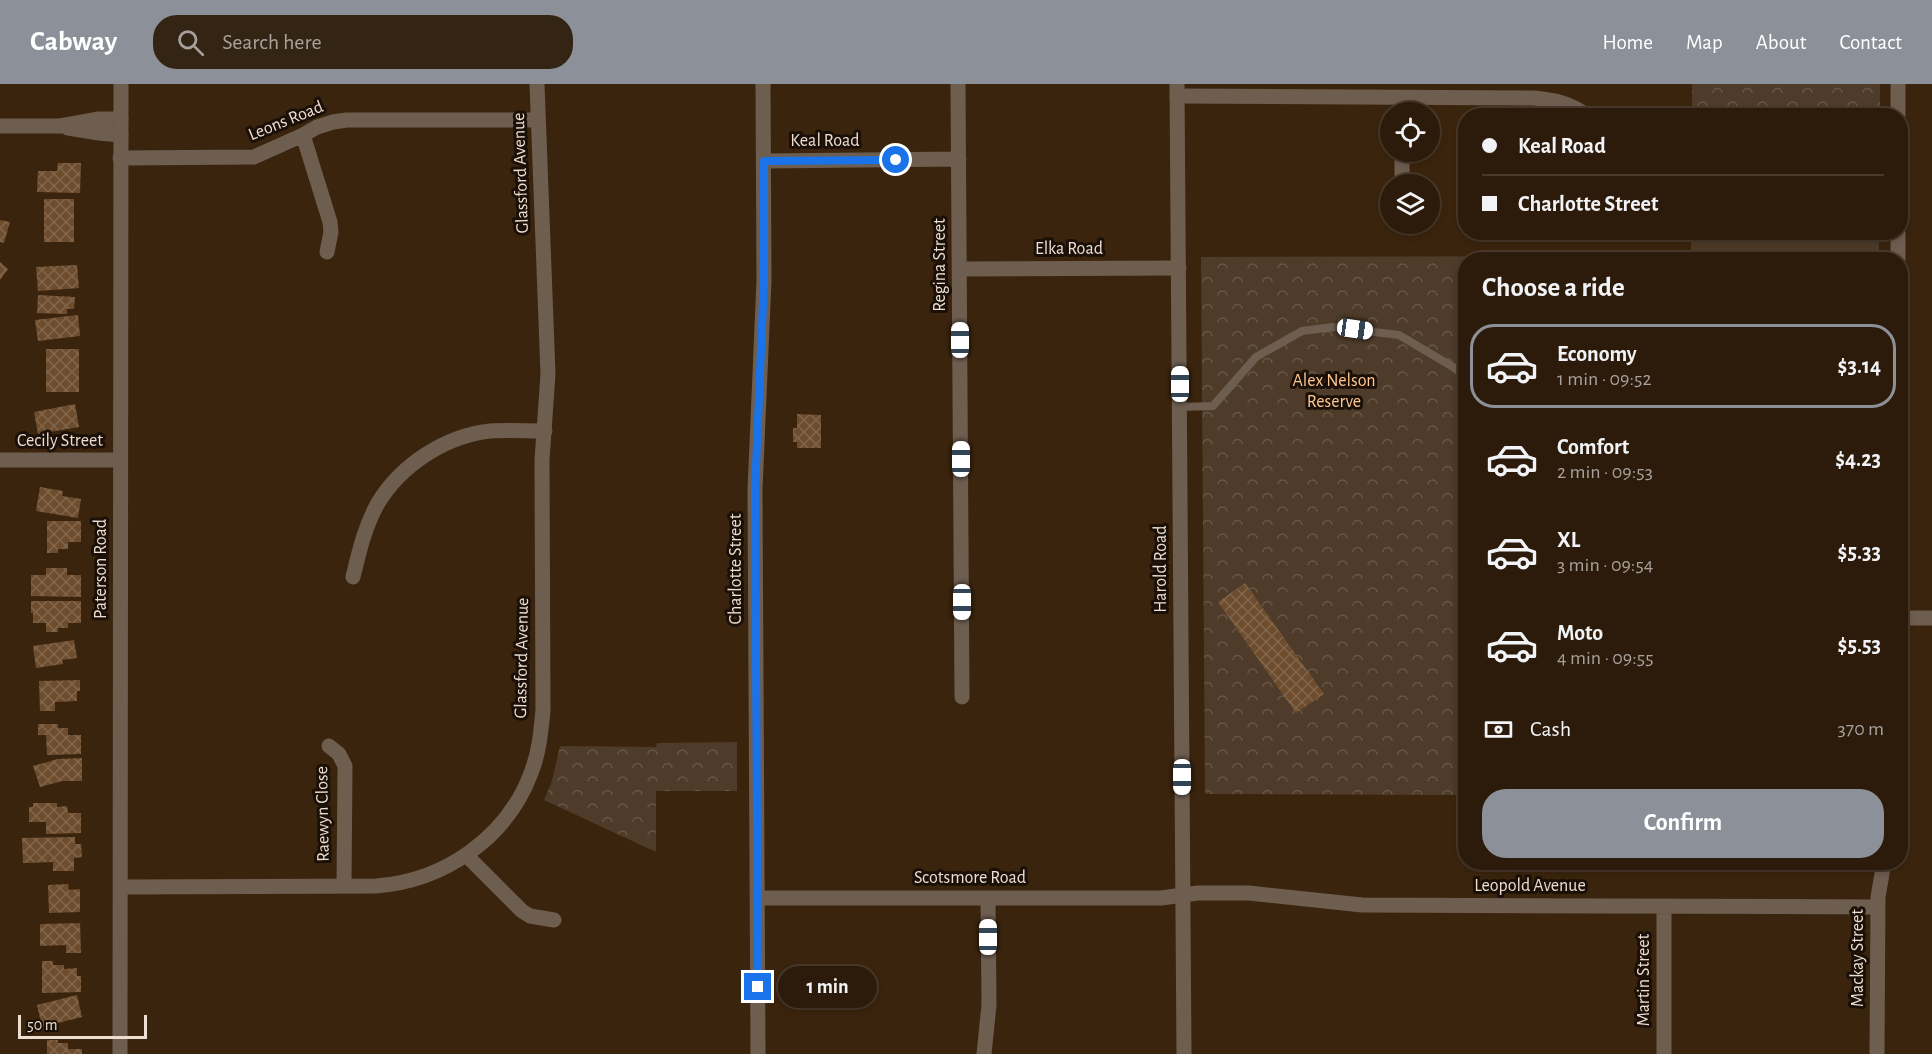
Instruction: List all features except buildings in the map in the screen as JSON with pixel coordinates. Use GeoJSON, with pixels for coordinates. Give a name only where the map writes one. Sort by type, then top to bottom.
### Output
{"type":"FeatureCollection","features":[{"type":"Feature","properties":{"kind":"street","name":"Paterson Road"},"geometry":{"type":"LineString","coordinates":[[120,1054],[121,84]]}},
{"type":"Feature","properties":{"kind":"street","name":"Glassford Avenue"},"geometry":{"type":"LineString","coordinates":[[121,887],[376,886],[405,882],[434,873],[466,855],[484,841],[510,814],[527,784],[538,748],[543,710],[542,460],[548,374],[537,84]]}},
{"type":"Feature","properties":{"kind":"street","name":"Charlotte Street"},"geometry":{"type":"LineString","coordinates":[[758,1054],[755,490],[764,280],[763,84]]}},
{"type":"Feature","properties":{"kind":"street","name":"Regina Street"},"geometry":{"type":"LineString","coordinates":[[958,84],[962,697]]}},
{"type":"Feature","properties":{"kind":"street"},"geometry":{"type":"LineString","coordinates":[[1898,84],[1898,108]]}},
{"type":"Feature","properties":{"kind":"street"},"geometry":{"type":"LineString","coordinates":[[1177,90],[1380,103]]}},
{"type":"Feature","properties":{"kind":"street","name":"Harold Road"},"geometry":{"type":"LineString","coordinates":[[1177,90],[1184,1054]]}},
{"type":"Feature","properties":{"kind":"street"},"geometry":{"type":"LineString","coordinates":[[1440,103],[1550,99],[1577,108]]}},
{"type":"Feature","properties":{"kind":"street"},"geometry":{"type":"LineString","coordinates":[[0,126],[60,126],[99,119],[121,119]]}},
{"type":"Feature","properties":{"kind":"street","name":"Leons Road"},"geometry":{"type":"LineString","coordinates":[[120,158],[254,157],[317,127],[347,120],[538,120]]}},
{"type":"Feature","properties":{"kind":"street"},"geometry":{"type":"LineString","coordinates":[[60,126],[99,134],[121,135]]}},
{"type":"Feature","properties":{"kind":"street"},"geometry":{"type":"LineString","coordinates":[[303,135],[330,222],[331,232],[327,252]]}},
{"type":"Feature","properties":{"kind":"street","name":"Keal Road"},"geometry":{"type":"LineString","coordinates":[[764,161],[959,159]]}},
{"type":"Feature","properties":{"kind":"street","name":"Elka Road"},"geometry":{"type":"LineString","coordinates":[[960,269],[1179,268]]}},
{"type":"Feature","properties":{"kind":"street"},"geometry":{"type":"LineString","coordinates":[[353,577],[368,526],[378,504],[392,485],[420,459],[454,440],[471,435],[509,430],[545,431]]}},
{"type":"Feature","properties":{"kind":"street","name":"Cecily Street"},"geometry":{"type":"LineString","coordinates":[[0,460],[120,460]]}},
{"type":"Feature","properties":{"kind":"street"},"geometry":{"type":"LineString","coordinates":[[1908,618],[1932,618]]}},
{"type":"Feature","properties":{"kind":"street","name":"Raewyn Close"},"geometry":{"type":"LineString","coordinates":[[329,746],[339,754],[345,766],[344,886]]}},
{"type":"Feature","properties":{"kind":"street"},"geometry":{"type":"LineString","coordinates":[[466,855],[522,911],[530,916],[554,920]]}},
{"type":"Feature","properties":{"kind":"street","name":"Mackay Street"},"geometry":{"type":"LineString","coordinates":[[1877,1054],[1877,908],[1882,870]]}},
{"type":"Feature","properties":{"kind":"street","name":"Leopold Avenue"},"geometry":{"type":"LineString","coordinates":[[1183,896],[1198,893],[1249,893],[1362,905],[1877,908]]}},
{"type":"Feature","properties":{"kind":"street","name":"Scotsmore Road"},"geometry":{"type":"LineString","coordinates":[[757,898],[1161,898],[1183,896]]}},
{"type":"Feature","properties":{"kind":"street"},"geometry":{"type":"LineString","coordinates":[[984,1054],[989,1005],[988,898]]}},
{"type":"Feature","properties":{"kind":"street","name":"Martin Street"},"geometry":{"type":"LineString","coordinates":[[1664,906],[1664,1054]]}},
{"type":"Feature","properties":{"kind":"lane"},"geometry":{"type":"LineString","coordinates":[[1180,407],[1213,406],[1256,357],[1302,331],[1333,327],[1399,335],[1458,371]]}},
{"type":"Feature","properties":{"kind":"green space"},"geometry":{"type":"Polygon","coordinates":[[[1692,84],[1880,84],[1880,108],[1692,108],[1692,84]]]}},
{"type":"Feature","properties":{"kind":"green space","name":"Alex Nelson Reserve"},"geometry":{"type":"Polygon","coordinates":[[[1691,240],[1879,240],[1879,252],[1691,252],[1691,240]]]}},
{"type":"Feature","properties":{"kind":"green space","name":"Alex Nelson Reserve"},"geometry":{"type":"Polygon","coordinates":[[[1458,256],[1458,795],[1205,794],[1201,257],[1458,256]]]}},
{"type":"Feature","properties":{"kind":"green space"},"geometry":{"type":"Polygon","coordinates":[[[737,742],[737,791],[656,791],[656,852],[544,800],[552,781],[560,746],[656,747],[657,743],[737,742]]]}},
{"type":"Feature","properties":{"kind":"route"},"geometry":{"type":"LineString","coordinates":[[758,987],[755,490],[764,280],[764,161],[896,160]]}}]}
